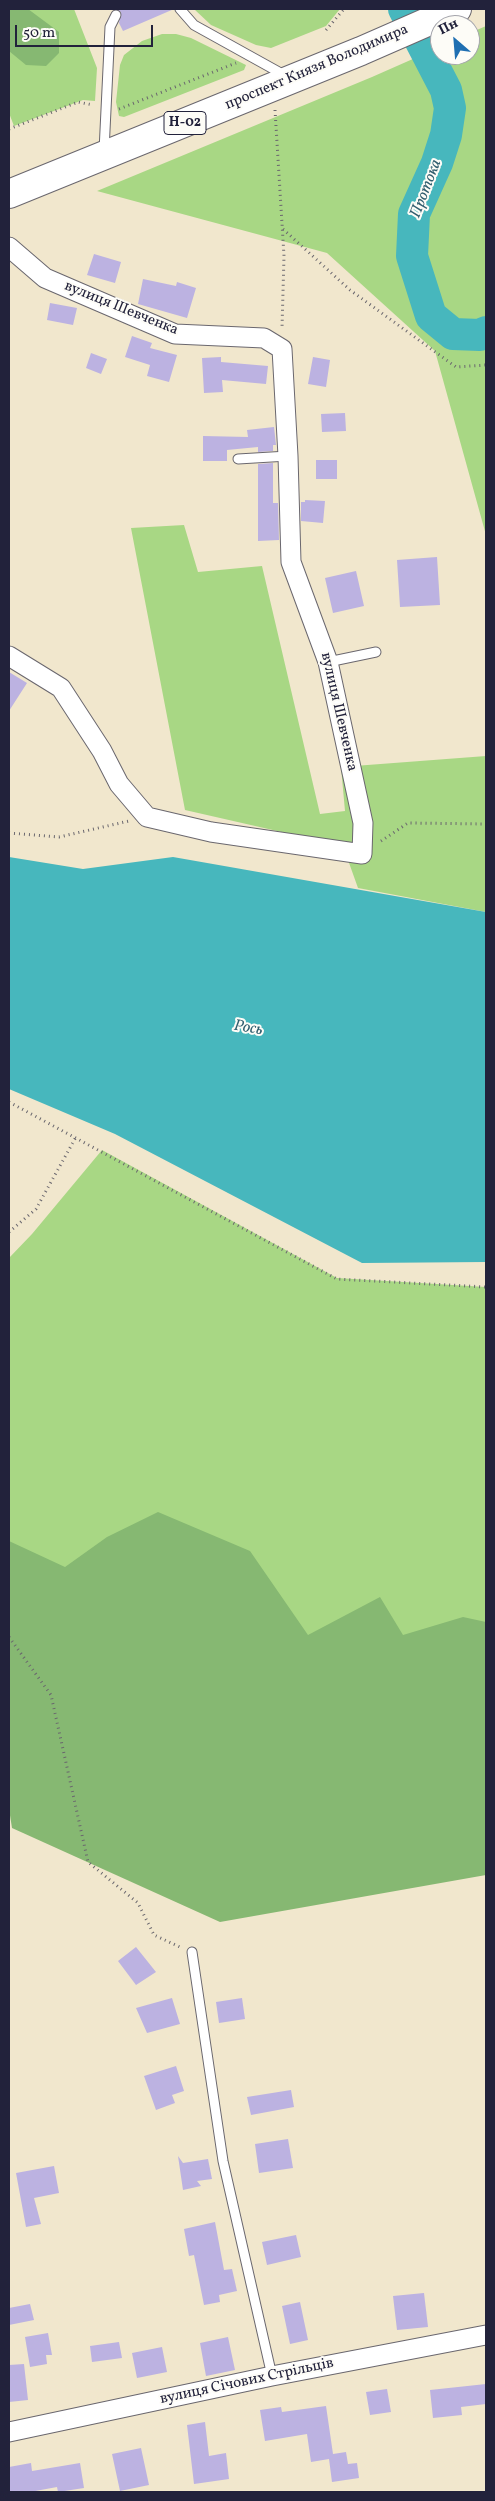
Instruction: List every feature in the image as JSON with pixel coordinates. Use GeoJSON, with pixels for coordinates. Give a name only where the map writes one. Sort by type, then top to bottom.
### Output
{"type":"FeatureCollection","features":[{"type":"Feature","properties":{"kind":"main road","name":"проспект Князя Володимира"},"geometry":{"type":"LineString","coordinates":[[9,194],[361,51],[457,9]]}},
{"type":"Feature","properties":{"kind":"street","name":"вулиця Шевченка"},"geometry":{"type":"LineString","coordinates":[[9,247],[45,278],[175,334],[264,338],[282,349],[288,456],[290,562],[328,662],[363,823],[362,854]]}},
{"type":"Feature","properties":{"kind":"street"},"geometry":{"type":"LineString","coordinates":[[9,656],[61,688],[102,751],[119,784],[147,817],[211,832],[362,854]]}},
{"type":"Feature","properties":{"kind":"street","name":"вулиця Січових Стрільців"},"geometry":{"type":"LineString","coordinates":[[9,2432],[272,2376],[486,2335]]}},
{"type":"Feature","properties":{"kind":"lane"},"geometry":{"type":"LineString","coordinates":[[180,9],[194,25],[251,57],[281,82]]}},
{"type":"Feature","properties":{"kind":"lane"},"geometry":{"type":"LineString","coordinates":[[104,155],[110,27],[116,15]]}},
{"type":"Feature","properties":{"kind":"lane"},"geometry":{"type":"LineString","coordinates":[[238,459],[288,456]]}},
{"type":"Feature","properties":{"kind":"lane"},"geometry":{"type":"LineString","coordinates":[[328,662],[376,652]]}},
{"type":"Feature","properties":{"kind":"lane"},"geometry":{"type":"LineString","coordinates":[[192,1952],[223,2161],[272,2376]]}},
{"type":"Feature","properties":{"kind":"path"},"geometry":{"type":"LineString","coordinates":[[326,30],[344,9]]}},
{"type":"Feature","properties":{"kind":"path"},"geometry":{"type":"LineString","coordinates":[[9,128],[78,102],[119,109],[251,57]]}},
{"type":"Feature","properties":{"kind":"path"},"geometry":{"type":"LineString","coordinates":[[281,82],[282,349]]}},
{"type":"Feature","properties":{"kind":"path"},"geometry":{"type":"LineString","coordinates":[[283,229],[350,290],[456,367],[486,365]]}},
{"type":"Feature","properties":{"kind":"path"},"geometry":{"type":"LineString","coordinates":[[9,833],[59,837],[147,817]]}},
{"type":"Feature","properties":{"kind":"path"},"geometry":{"type":"LineString","coordinates":[[362,854],[408,823],[486,824]]}},
{"type":"Feature","properties":{"kind":"path"},"geometry":{"type":"LineString","coordinates":[[9,1102],[337,1278],[486,1287]]}},
{"type":"Feature","properties":{"kind":"path"},"geometry":{"type":"LineString","coordinates":[[9,1232],[36,1209],[76,1137]]}},
{"type":"Feature","properties":{"kind":"path"},"geometry":{"type":"LineString","coordinates":[[9,1636],[51,1695],[88,1862],[138,1903],[154,1935],[192,1952]]}},
{"type":"Feature","properties":{"kind":"green space"},"geometry":{"type":"Polygon","coordinates":[[[9,9],[74,9],[97,68],[95,101],[83,100],[14,126],[9,113],[9,9]]]}},
{"type":"Feature","properties":{"kind":"green space"},"geometry":{"type":"Polygon","coordinates":[[[9,9],[28,9],[59,32],[59,53],[46,66],[26,65],[9,51],[9,9]]]}},
{"type":"Feature","properties":{"kind":"green space"},"geometry":{"type":"Polygon","coordinates":[[[194,9],[340,9],[326,26],[271,48],[256,45],[211,25],[194,9]]]}},
{"type":"Feature","properties":{"kind":"green space"},"geometry":{"type":"Polygon","coordinates":[[[486,26],[486,535],[435,351],[327,253],[97,191],[430,51],[430,65],[480,65],[480,29],[486,26]]]}},
{"type":"Feature","properties":{"kind":"green space"},"geometry":{"type":"Polygon","coordinates":[[[162,34],[176,34],[191,38],[246,65],[244,70],[124,117],[119,116],[116,102],[120,65],[124,55],[142,41],[162,34]]]}},
{"type":"Feature","properties":{"kind":"green space"},"geometry":{"type":"Polygon","coordinates":[[[184,525],[198,572],[262,566],[320,814],[345,811],[341,767],[486,756],[486,912],[358,888],[343,846],[185,810],[131,528],[184,525]]]}},
{"type":"Feature","properties":{"kind":"green space"},"geometry":{"type":"Polygon","coordinates":[[[102,1150],[337,1278],[486,1287],[486,1875],[9,1809],[9,1258],[32,1234],[102,1150]]]}},
{"type":"Feature","properties":{"kind":"green space"},"geometry":{"type":"Polygon","coordinates":[[[158,1512],[250,1551],[308,1635],[380,1597],[403,1635],[463,1617],[486,1622],[486,1875],[220,1922],[12,1828],[9,1809],[9,1541],[65,1567],[107,1537],[158,1512]]]}},
{"type":"Feature","properties":{"kind":"water","name":"Рось"},"geometry":{"type":"Polygon","coordinates":[[[9,857],[83,869],[173,857],[486,912],[486,1262],[362,1263],[115,1134],[9,1089],[9,857]]]}},
{"type":"Feature","properties":{"kind":"building"},"geometry":{"type":"Polygon","coordinates":[[[113,9],[174,9],[123,31],[119,23],[121,12],[113,9]]]}},
{"type":"Feature","properties":{"kind":"building"},"geometry":{"type":"Polygon","coordinates":[[[94,254],[121,262],[115,283],[87,275],[94,254]]]}},
{"type":"Feature","properties":{"kind":"building"},"geometry":{"type":"Polygon","coordinates":[[[143,279],[176,286],[177,282],[196,288],[187,318],[138,304],[143,279]]]}},
{"type":"Feature","properties":{"kind":"building"},"geometry":{"type":"Polygon","coordinates":[[[50,303],[77,308],[73,325],[47,320],[50,303]]]}},
{"type":"Feature","properties":{"kind":"building"},"geometry":{"type":"Polygon","coordinates":[[[132,336],[152,343],[150,348],[177,355],[169,382],[147,376],[150,365],[125,357],[132,336]]]}},
{"type":"Feature","properties":{"kind":"building"},"geometry":{"type":"Polygon","coordinates":[[[91,353],[107,359],[101,374],[86,368],[91,353]]]}},
{"type":"Feature","properties":{"kind":"building"},"geometry":{"type":"Polygon","coordinates":[[[221,357],[221,362],[268,366],[266,384],[222,380],[223,392],[204,393],[202,358],[221,357]]]}},
{"type":"Feature","properties":{"kind":"building"},"geometry":{"type":"Polygon","coordinates":[[[313,357],[330,360],[326,387],[308,384],[313,357]]]}},
{"type":"Feature","properties":{"kind":"building"},"geometry":{"type":"Polygon","coordinates":[[[345,413],[346,431],[322,432],[321,414],[345,413]]]}},
{"type":"Feature","properties":{"kind":"building"},"geometry":{"type":"Polygon","coordinates":[[[274,427],[276,445],[273,445],[273,451],[258,452],[258,447],[227,450],[227,461],[203,461],[203,436],[248,437],[247,430],[274,427]]]}},
{"type":"Feature","properties":{"kind":"building"},"geometry":{"type":"Polygon","coordinates":[[[316,460],[337,460],[337,479],[316,479],[316,460]]]}},
{"type":"Feature","properties":{"kind":"building"},"geometry":{"type":"Polygon","coordinates":[[[273,463],[273,503],[278,503],[279,540],[258,541],[258,464],[273,463]]]}},
{"type":"Feature","properties":{"kind":"building"},"geometry":{"type":"Polygon","coordinates":[[[305,500],[325,501],[323,523],[301,521],[301,502],[305,502],[305,500]]]}},
{"type":"Feature","properties":{"kind":"building"},"geometry":{"type":"Polygon","coordinates":[[[437,557],[440,605],[400,607],[397,560],[437,557]]]}},
{"type":"Feature","properties":{"kind":"building"},"geometry":{"type":"Polygon","coordinates":[[[356,571],[364,606],[333,613],[325,578],[356,571]]]}},
{"type":"Feature","properties":{"kind":"building"},"geometry":{"type":"Polygon","coordinates":[[[9,672],[27,683],[9,711],[9,672]]]}},
{"type":"Feature","properties":{"kind":"building"},"geometry":{"type":"Polygon","coordinates":[[[136,1947],[156,1972],[136,1985],[118,1961],[136,1947]]]}},
{"type":"Feature","properties":{"kind":"building"},"geometry":{"type":"Polygon","coordinates":[[[172,1998],[180,2024],[147,2033],[136,2008],[172,1998]]]}},
{"type":"Feature","properties":{"kind":"building"},"geometry":{"type":"Polygon","coordinates":[[[242,1998],[245,2019],[219,2023],[216,2002],[242,1998]]]}},
{"type":"Feature","properties":{"kind":"building"},"geometry":{"type":"Polygon","coordinates":[[[176,2066],[184,2091],[172,2095],[175,2103],[156,2110],[144,2076],[176,2066]]]}},
{"type":"Feature","properties":{"kind":"building"},"geometry":{"type":"Polygon","coordinates":[[[291,2090],[294,2107],[251,2115],[247,2097],[291,2090]]]}},
{"type":"Feature","properties":{"kind":"building"},"geometry":{"type":"Polygon","coordinates":[[[288,2139],[293,2168],[259,2173],[255,2144],[288,2139]]]}},
{"type":"Feature","properties":{"kind":"building"},"geometry":{"type":"Polygon","coordinates":[[[178,2156],[183,2163],[208,2159],[212,2179],[197,2181],[201,2186],[183,2190],[178,2156]]]}},
{"type":"Feature","properties":{"kind":"building"},"geometry":{"type":"Polygon","coordinates":[[[54,2166],[59,2193],[34,2198],[41,2224],[26,2227],[16,2173],[54,2166]]]}},
{"type":"Feature","properties":{"kind":"building"},"geometry":{"type":"Polygon","coordinates":[[[215,2222],[224,2270],[232,2269],[237,2291],[219,2295],[220,2302],[204,2305],[194,2255],[189,2256],[184,2229],[215,2222]]]}},
{"type":"Feature","properties":{"kind":"building"},"geometry":{"type":"Polygon","coordinates":[[[296,2235],[301,2257],[267,2265],[262,2242],[296,2235]]]}},
{"type":"Feature","properties":{"kind":"building"},"geometry":{"type":"Polygon","coordinates":[[[424,2293],[428,2327],[397,2330],[393,2296],[424,2293]]]}},
{"type":"Feature","properties":{"kind":"building"},"geometry":{"type":"Polygon","coordinates":[[[300,2302],[308,2340],[290,2344],[282,2306],[300,2302]]]}},
{"type":"Feature","properties":{"kind":"building"},"geometry":{"type":"Polygon","coordinates":[[[30,2304],[34,2320],[9,2325],[9,2308],[30,2304]]]}},
{"type":"Feature","properties":{"kind":"building"},"geometry":{"type":"Polygon","coordinates":[[[48,2333],[52,2355],[46,2355],[47,2364],[30,2367],[25,2337],[48,2333]]]}},
{"type":"Feature","properties":{"kind":"building"},"geometry":{"type":"Polygon","coordinates":[[[228,2337],[235,2370],[206,2376],[200,2343],[228,2337]]]}},
{"type":"Feature","properties":{"kind":"building"},"geometry":{"type":"Polygon","coordinates":[[[119,2342],[122,2358],[92,2362],[90,2346],[119,2342]]]}},
{"type":"Feature","properties":{"kind":"building"},"geometry":{"type":"Polygon","coordinates":[[[162,2347],[167,2372],[137,2378],[132,2353],[162,2347]]]}},
{"type":"Feature","properties":{"kind":"building"},"geometry":{"type":"Polygon","coordinates":[[[24,2364],[28,2400],[9,2402],[9,2365],[24,2364]]]}},
{"type":"Feature","properties":{"kind":"building"},"geometry":{"type":"Polygon","coordinates":[[[486,2384],[486,2404],[461,2407],[462,2415],[433,2418],[430,2390],[486,2384]]]}},
{"type":"Feature","properties":{"kind":"building"},"geometry":{"type":"Polygon","coordinates":[[[387,2389],[391,2412],[370,2415],[366,2392],[387,2389]]]}},
{"type":"Feature","properties":{"kind":"building"},"geometry":{"type":"Polygon","coordinates":[[[326,2406],[333,2454],[346,2452],[348,2464],[357,2463],[359,2478],[332,2482],[329,2459],[311,2462],[307,2434],[265,2441],[260,2410],[281,2407],[282,2412],[326,2406]]]}},
{"type":"Feature","properties":{"kind":"building"},"geometry":{"type":"Polygon","coordinates":[[[205,2422],[209,2456],[226,2453],[229,2479],[194,2484],[187,2425],[205,2422]]]}},
{"type":"Feature","properties":{"kind":"building"},"geometry":{"type":"Polygon","coordinates":[[[141,2448],[149,2485],[120,2491],[112,2454],[141,2448]]]}},
{"type":"Feature","properties":{"kind":"building"},"geometry":{"type":"Polygon","coordinates":[[[31,2463],[32,2471],[80,2463],[84,2488],[58,2492],[57,2487],[30,2492],[9,2492],[9,2467],[31,2463]]]}},
{"type":"Feature","properties":{"kind":"waterway","name":"Протока"},"geometry":{"type":"LineString","coordinates":[[404,9],[446,90],[450,108],[446,135],[437,163],[414,214],[412,256],[431,316],[453,334],[480,335],[486,332]]}}]}
